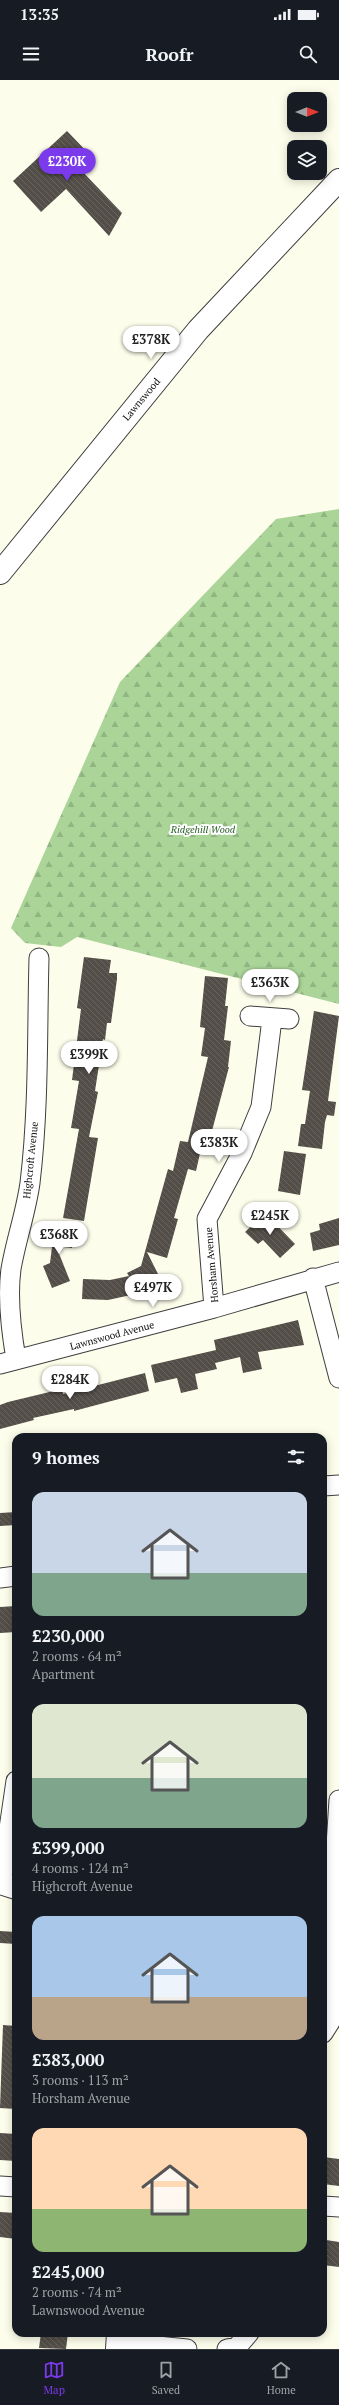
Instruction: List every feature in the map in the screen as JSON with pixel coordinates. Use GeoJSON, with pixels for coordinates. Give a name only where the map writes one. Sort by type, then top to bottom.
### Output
{"type":"FeatureCollection","features":[{"type":"Feature","properties":{"kind":"street","name":"Lawnswood"},"geometry":{"type":"LineString","coordinates":[[0,573],[198,330],[339,180]]}},
{"type":"Feature","properties":{"kind":"street","name":"Highcroft Avenue"},"geometry":{"type":"LineString","coordinates":[[8,1362],[11,1269],[30,1184],[40,957]]}},
{"type":"Feature","properties":{"kind":"street","name":"Horsham Avenue"},"geometry":{"type":"LineString","coordinates":[[214,1308],[207,1219],[242,1153],[261,1107],[280,1019],[250,1016]]}},
{"type":"Feature","properties":{"kind":"street","name":"Lawnswood Avenue"},"geometry":{"type":"LineString","coordinates":[[8,1362],[214,1308],[313,1278],[339,1272]]}},
{"type":"Feature","properties":{"kind":"street"},"geometry":{"type":"LineString","coordinates":[[313,1278],[339,1378]]}},
{"type":"Feature","properties":{"kind":"street"},"geometry":{"type":"LineString","coordinates":[[327,1486],[339,1485]]}},
{"type":"Feature","properties":{"kind":"street"},"geometry":{"type":"LineString","coordinates":[[0,1578],[12,1576]]}},
{"type":"Feature","properties":{"kind":"street"},"geometry":{"type":"LineString","coordinates":[[327,2027],[330,2022],[331,2006],[328,1905],[339,1800]]}},
{"type":"Feature","properties":{"kind":"street"},"geometry":{"type":"LineString","coordinates":[[6,1885],[12,1823]]}},
{"type":"Feature","properties":{"kind":"street"},"geometry":{"type":"LineString","coordinates":[[0,2186],[12,2187]]}},
{"type":"Feature","properties":{"kind":"street"},"geometry":{"type":"LineString","coordinates":[[327,2206],[339,2207]]}},
{"type":"Feature","properties":{"kind":"street"},"geometry":{"type":"LineString","coordinates":[[227,2349],[237,2347],[246,2337]]}},
{"type":"Feature","properties":{"kind":"street"},"geometry":{"type":"LineString","coordinates":[[117,2341],[187,2349]]}},
{"type":"Feature","properties":{"kind":"green space","name":"Ridgehill Wood"},"geometry":{"type":"Polygon","coordinates":[[[339,509],[339,1004],[77,937],[61,947],[25,943],[11,928],[120,682],[276,519],[339,509]]]}},
{"type":"Feature","properties":{"kind":"building"},"geometry":{"type":"Polygon","coordinates":[[[67,131],[92,157],[80,169],[122,213],[109,236],[66,189],[41,212],[13,181],[67,131]]]}},
{"type":"Feature","properties":{"kind":"building"},"geometry":{"type":"Polygon","coordinates":[[[84,957],[111,960],[109,973],[117,973],[117,979],[111,1023],[107,1023],[105,1040],[103,1039],[95,1091],[98,1092],[89,1137],[98,1138],[84,1221],[63,1218],[79,1129],[71,1128],[79,1081],[72,1080],[81,1009],[77,1008],[84,957]]]}},
{"type":"Feature","properties":{"kind":"building"},"geometry":{"type":"Polygon","coordinates":[[[205,976],[228,978],[225,1006],[228,1006],[224,1040],[231,1041],[229,1067],[209,1142],[203,1140],[196,1171],[188,1169],[174,1218],[178,1219],[167,1258],[147,1252],[161,1280],[140,1293],[108,1300],[82,1299],[83,1279],[110,1280],[129,1276],[127,1273],[141,1266],[168,1169],[173,1171],[180,1141],[188,1142],[208,1057],[201,1056],[205,1028],[200,1027],[205,976]]]}},
{"type":"Feature","properties":{"kind":"building"},"geometry":{"type":"Polygon","coordinates":[[[314,1011],[339,1016],[328,1101],[336,1102],[334,1116],[327,1115],[322,1149],[298,1146],[301,1124],[305,1124],[310,1091],[302,1090],[314,1011]]]}},
{"type":"Feature","properties":{"kind":"building"},"geometry":{"type":"Polygon","coordinates":[[[284,1151],[306,1154],[300,1195],[278,1191],[284,1151]]]}},
{"type":"Feature","properties":{"kind":"building"},"geometry":{"type":"Polygon","coordinates":[[[265,1213],[295,1244],[280,1258],[263,1240],[258,1244],[245,1232],[265,1213]]]}},
{"type":"Feature","properties":{"kind":"building"},"geometry":{"type":"Polygon","coordinates":[[[339,1218],[339,1245],[313,1251],[310,1233],[320,1230],[319,1224],[339,1218]]]}},
{"type":"Feature","properties":{"kind":"building"},"geometry":{"type":"Polygon","coordinates":[[[55,1223],[74,1226],[72,1248],[56,1246],[70,1281],[52,1288],[43,1266],[50,1263],[55,1223]]]}},
{"type":"Feature","properties":{"kind":"building"},"geometry":{"type":"Polygon","coordinates":[[[298,1320],[304,1345],[258,1352],[262,1369],[243,1373],[240,1357],[215,1363],[217,1369],[195,1374],[198,1389],[181,1393],[177,1378],[155,1383],[151,1365],[216,1350],[214,1340],[298,1320]]]}},
{"type":"Feature","properties":{"kind":"building"},"geometry":{"type":"Polygon","coordinates":[[[145,1373],[149,1391],[74,1411],[74,1409],[33,1418],[34,1420],[0,1429],[0,1405],[62,1389],[63,1394],[145,1373]]]}},
{"type":"Feature","properties":{"kind":"building"},"geometry":{"type":"Polygon","coordinates":[[[12,1512],[12,1525],[0,1526],[0,1513],[12,1512]]]}},
{"type":"Feature","properties":{"kind":"building"},"geometry":{"type":"Polygon","coordinates":[[[12,1606],[12,1632],[0,1633],[0,1607],[12,1606]]]}},
{"type":"Feature","properties":{"kind":"building"},"geometry":{"type":"Polygon","coordinates":[[[0,1931],[12,1932],[12,1944],[0,1943],[0,1931]]]}},
{"type":"Feature","properties":{"kind":"building"},"geometry":{"type":"Polygon","coordinates":[[[3,2025],[12,2026],[12,2109],[0,2108],[3,2025]]]}},
{"type":"Feature","properties":{"kind":"building"},"geometry":{"type":"Polygon","coordinates":[[[0,2133],[12,2134],[12,2161],[0,2160],[0,2133]]]}},
{"type":"Feature","properties":{"kind":"building"},"geometry":{"type":"Polygon","coordinates":[[[327,2158],[339,2159],[339,2186],[327,2184],[327,2158]]]}},
{"type":"Feature","properties":{"kind":"building"},"geometry":{"type":"Polygon","coordinates":[[[0,2212],[12,2213],[12,2238],[0,2237],[0,2212]]]}},
{"type":"Feature","properties":{"kind":"building"},"geometry":{"type":"Polygon","coordinates":[[[327,2240],[339,2242],[339,2267],[327,2266],[327,2240]]]}},
{"type":"Feature","properties":{"kind":"building"},"geometry":{"type":"Polygon","coordinates":[[[40,2337],[68,2337],[66,2349],[39,2348],[40,2337]]]}}]}
